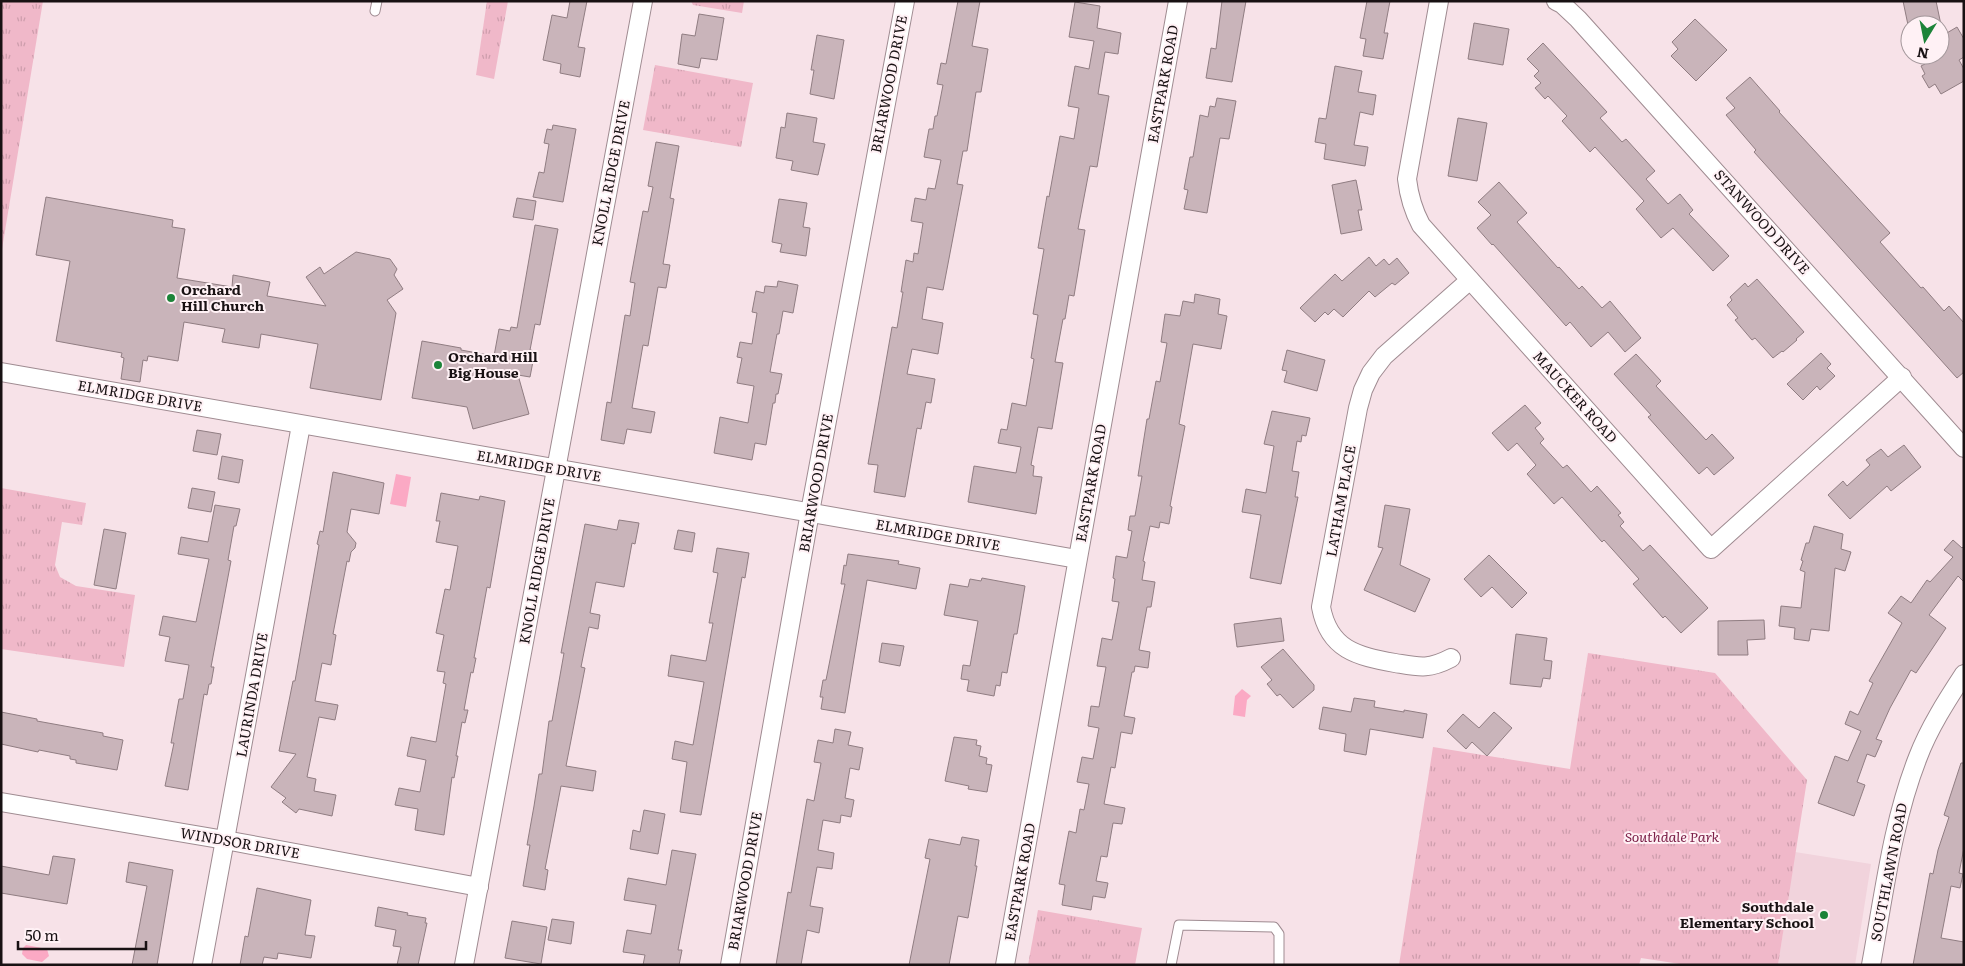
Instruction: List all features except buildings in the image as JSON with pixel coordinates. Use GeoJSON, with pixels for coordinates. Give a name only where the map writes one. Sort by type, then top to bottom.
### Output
{"type":"FeatureCollection","features":[{"type":"Feature","properties":{"kind":"street","name":"KNOLL RIDGE DRIVE"},"geometry":{"type":"LineString","coordinates":[[464,965],[643,1]]}},
{"type":"Feature","properties":{"kind":"street","name":"BRIARWOOD DRIVE"},"geometry":{"type":"LineString","coordinates":[[730,965],[810,512],[905,1]]}},
{"type":"Feature","properties":{"kind":"street","name":"EASTPARK ROAD"},"geometry":{"type":"LineString","coordinates":[[1005,965],[1178,1]]}},
{"type":"Feature","properties":{"kind":"street","name":"MAUCKER ROAD"},"geometry":{"type":"LineString","coordinates":[[1439,1],[1407,178],[1408,195],[1413,211],[1421,225],[1711,548],[1902,377]]}},
{"type":"Feature","properties":{"kind":"street","name":"STANWOOD DRIVE"},"geometry":{"type":"LineString","coordinates":[[1556,1],[1578,18],[1964,448]]}},
{"type":"Feature","properties":{"kind":"street","name":"LATHAM PLACE"},"geometry":{"type":"LineString","coordinates":[[1451,658],[1436,665],[1420,667],[1364,658],[1348,650],[1334,638],[1324,624],[1321,607],[1363,390],[1371,373],[1384,356],[1470,280]]}},
{"type":"Feature","properties":{"kind":"street","name":"ELMRIDGE DRIVE"},"geometry":{"type":"LineString","coordinates":[[1,372],[1077,559]]}},
{"type":"Feature","properties":{"kind":"street","name":"LAURINDA DRIVE"},"geometry":{"type":"LineString","coordinates":[[202,965],[301,425]]}},
{"type":"Feature","properties":{"kind":"street","name":"SOUTHLAWN ROAD"},"geometry":{"type":"LineString","coordinates":[[1871,965],[1893,843],[1907,787],[1918,756],[1964,674]]}},
{"type":"Feature","properties":{"kind":"street","name":"WINDSOR DRIVE"},"geometry":{"type":"LineString","coordinates":[[1,802],[225,840],[478,887]]}},
{"type":"Feature","properties":{"kind":"lane"},"geometry":{"type":"LineString","coordinates":[[1171,965],[1179,925],[1274,927],[1279,934],[1280,965]]}},
{"type":"Feature","properties":{"kind":"shaded area"},"geometry":{"type":"Polygon","coordinates":[[[396,474],[411,477],[406,507],[390,504],[396,474]]]}},
{"type":"Feature","properties":{"kind":"shaded area"},"geometry":{"type":"Polygon","coordinates":[[[1242,689],[1251,696],[1247,700],[1245,717],[1233,715],[1235,696],[1242,689]]]}},
{"type":"Feature","properties":{"kind":"shaded area","name":"Southdale Elementary School"},"geometry":{"type":"Polygon","coordinates":[[[1795,852],[1871,864],[1855,965],[1778,965],[1795,852]]]}},
{"type":"Feature","properties":{"kind":"shaded area"},"geometry":{"type":"Polygon","coordinates":[[[26,945],[47,949],[49,956],[42,962],[27,959],[22,954],[23,948],[26,945]]]}},
{"type":"Feature","properties":{"kind":"green space"},"geometry":{"type":"Polygon","coordinates":[[[1,1],[43,1],[1,255],[1,1]]]}},
{"type":"Feature","properties":{"kind":"green space"},"geometry":{"type":"Polygon","coordinates":[[[487,1],[508,1],[494,79],[476,75],[487,1]]]}},
{"type":"Feature","properties":{"kind":"green space"},"geometry":{"type":"Polygon","coordinates":[[[691,1],[744,1],[742,13],[693,5],[691,1]]]}},
{"type":"Feature","properties":{"kind":"green space"},"geometry":{"type":"Polygon","coordinates":[[[655,65],[753,83],[741,147],[643,130],[655,65]]]}},
{"type":"Feature","properties":{"kind":"green space"},"geometry":{"type":"Polygon","coordinates":[[[1,488],[86,503],[82,525],[62,522],[55,565],[60,577],[76,586],[135,595],[124,667],[1,649],[1,488]]]}},
{"type":"Feature","properties":{"kind":"green space","name":"Southdale Park"},"geometry":{"type":"Polygon","coordinates":[[[1588,653],[1715,673],[1807,780],[1778,965],[1687,965],[1641,958],[1639,965],[1399,965],[1433,747],[1570,769],[1588,653]]]}},
{"type":"Feature","properties":{"kind":"green space"},"geometry":{"type":"Polygon","coordinates":[[[1038,910],[1142,928],[1135,965],[1028,965],[1038,910]]]}},
{"type":"Feature","properties":{"kind":"place","name":"Orchard Hill Church"},"geometry":{"type":"Point","coordinates":[171,298]}},
{"type":"Feature","properties":{"kind":"place","name":"Orchard Hill Big House"},"geometry":{"type":"Point","coordinates":[438,365]}},
{"type":"Feature","properties":{"kind":"place","name":"Southdale Elementary School"},"geometry":{"type":"Point","coordinates":[1824,915]}}]}
